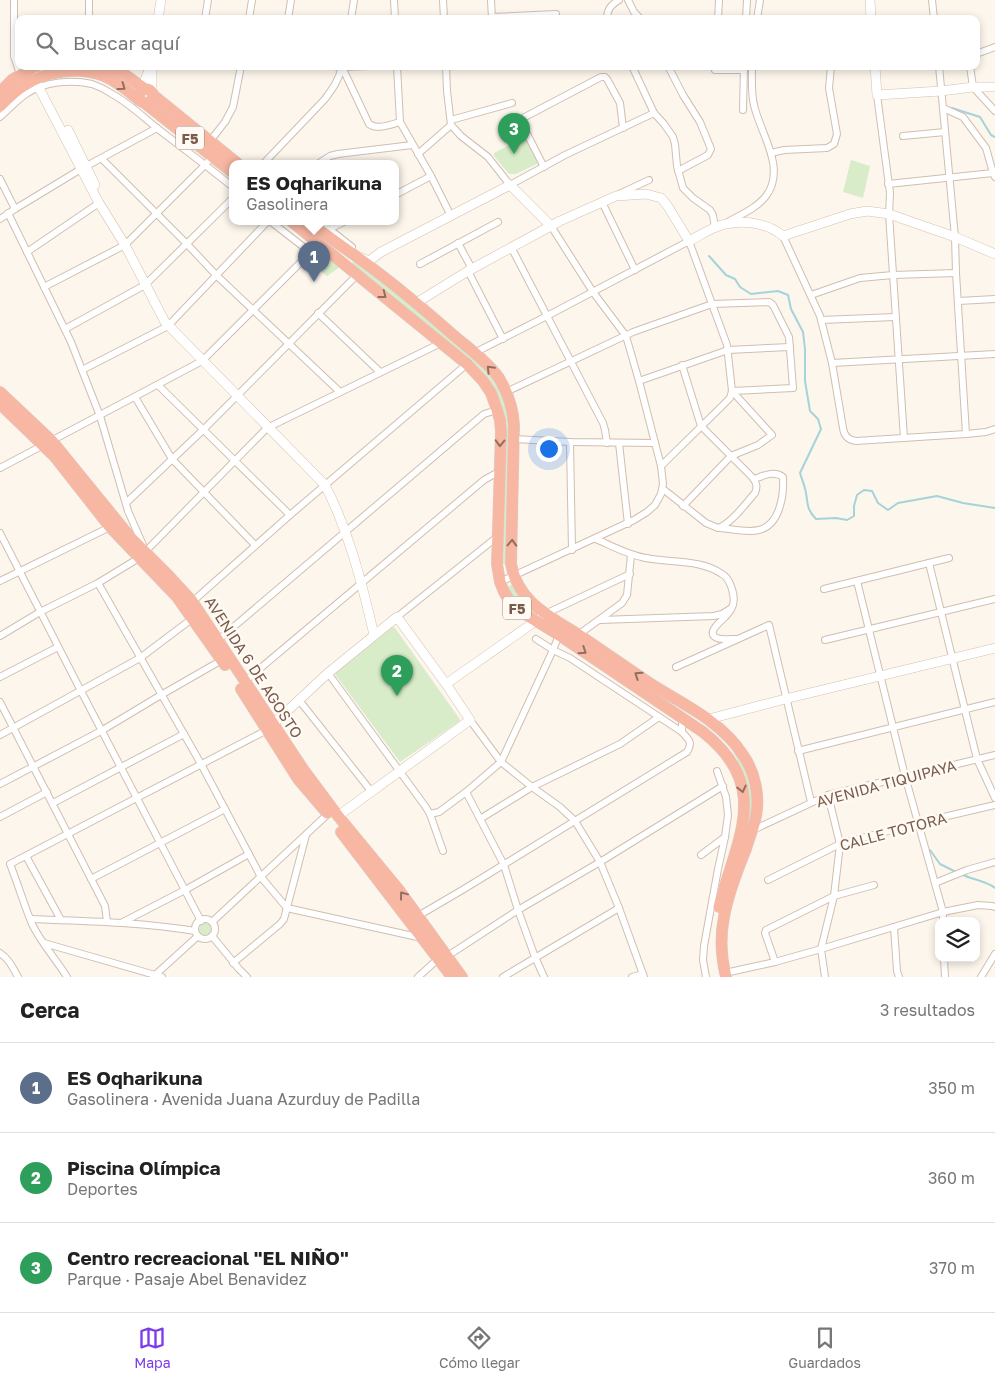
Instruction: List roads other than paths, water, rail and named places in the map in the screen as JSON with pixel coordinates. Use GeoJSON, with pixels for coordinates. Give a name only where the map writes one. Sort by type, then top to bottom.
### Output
{"type":"FeatureCollection","features":[{"type":"Feature","properties":{"kind":"highway","name":"F5"},"geometry":{"type":"LineString","coordinates":[[116,70],[124,74],[145,94],[209,160],[229,171]]}},
{"type":"Feature","properties":{"kind":"highway","name":"F5"},"geometry":{"type":"LineString","coordinates":[[0,106],[14,92],[38,77],[67,71],[91,72],[145,94],[233,160]]}},
{"type":"Feature","properties":{"kind":"highway","name":"F5"},"geometry":{"type":"LineString","coordinates":[[0,92],[20,74],[38,77]]}},
{"type":"Feature","properties":{"kind":"highway","name":"F5"},"geometry":{"type":"LineString","coordinates":[[297,225],[327,245],[354,256],[370,267],[416,303],[498,376],[513,412],[511,552],[513,575],[528,600],[545,614],[651,684],[709,719],[722,729],[744,756],[751,770],[756,791],[756,817],[732,887],[724,917],[721,940],[723,976]]}},
{"type":"Feature","properties":{"kind":"highway","name":"F5"},"geometry":{"type":"LineString","coordinates":[[324,227],[327,245],[345,266],[467,364],[487,386],[497,410],[500,432],[498,564],[500,582],[509,600],[520,611],[703,732],[719,746],[735,768],[742,788],[745,806],[741,832],[723,888],[715,925],[714,950],[723,976]]}},
{"type":"Feature","properties":{"kind":"highway"},"geometry":{"type":"LineString","coordinates":[[345,266],[354,256]]}},
{"type":"Feature","properties":{"kind":"highway","name":"AVENIDA 6 DE AGOSTO"},"geometry":{"type":"LineString","coordinates":[[0,392],[131,538],[143,555]]}},
{"type":"Feature","properties":{"kind":"highway","name":"AVENIDA 6 DE AGOSTO"},"geometry":{"type":"LineString","coordinates":[[0,404],[48,444],[55,458],[110,527],[143,555],[189,604],[270,727],[424,939],[462,977]]}},
{"type":"Feature","properties":{"kind":"highway","name":"AVENIDA 6 DE AGOSTO"},"geometry":{"type":"LineString","coordinates":[[189,604],[193,618],[215,643],[222,660],[242,684]]}},
{"type":"Feature","properties":{"kind":"highway"},"geometry":{"type":"LineString","coordinates":[[646,694],[662,699],[690,715],[709,719],[712,730],[730,751],[735,768]]}},
{"type":"Feature","properties":{"kind":"highway","name":"AVENIDA 6 DE AGOSTO"},"geometry":{"type":"LineString","coordinates":[[333,813],[399,890],[418,916],[452,977]]}},
{"type":"Feature","properties":{"kind":"street"},"geometry":{"type":"LineString","coordinates":[[14,0],[15,59]]}},
{"type":"Feature","properties":{"kind":"street"},"geometry":{"type":"LineString","coordinates":[[89,0],[89,15]]}},
{"type":"Feature","properties":{"kind":"street"},"geometry":{"type":"LineString","coordinates":[[159,15],[161,0]]}},
{"type":"Feature","properties":{"kind":"street"},"geometry":{"type":"LineString","coordinates":[[206,15],[208,0]]}},
{"type":"Feature","properties":{"kind":"street"},"geometry":{"type":"LineString","coordinates":[[250,15],[252,0]]}},
{"type":"Feature","properties":{"kind":"street"},"geometry":{"type":"LineString","coordinates":[[289,15],[291,0]]}},
{"type":"Feature","properties":{"kind":"street"},"geometry":{"type":"LineString","coordinates":[[352,15],[354,0]]}},
{"type":"Feature","properties":{"kind":"street"},"geometry":{"type":"LineString","coordinates":[[394,0],[395,15]]}},
{"type":"Feature","properties":{"kind":"street"},"geometry":{"type":"LineString","coordinates":[[443,0],[444,15]]}},
{"type":"Feature","properties":{"kind":"street"},"geometry":{"type":"LineString","coordinates":[[491,0],[492,15]]}},
{"type":"Feature","properties":{"kind":"street"},"geometry":{"type":"LineString","coordinates":[[608,15],[612,4],[619,0]]}},
{"type":"Feature","properties":{"kind":"street"},"geometry":{"type":"LineString","coordinates":[[628,0],[637,15]]}},
{"type":"Feature","properties":{"kind":"street"},"geometry":{"type":"LineString","coordinates":[[718,0],[718,15]]}},
{"type":"Feature","properties":{"kind":"street"},"geometry":{"type":"LineString","coordinates":[[746,15],[747,0]]}},
{"type":"Feature","properties":{"kind":"street"},"geometry":{"type":"LineString","coordinates":[[758,15],[760,0]]}},
{"type":"Feature","properties":{"kind":"street"},"geometry":{"type":"LineString","coordinates":[[870,0],[871,15]]}},
{"type":"Feature","properties":{"kind":"street"},"geometry":{"type":"LineString","coordinates":[[932,0],[934,15]]}},
{"type":"Feature","properties":{"kind":"street"},"geometry":{"type":"LineString","coordinates":[[540,15],[556,14]]}},
{"type":"Feature","properties":{"kind":"street"},"geometry":{"type":"LineString","coordinates":[[980,53],[995,48]]}},
{"type":"Feature","properties":{"kind":"street"},"geometry":{"type":"LineString","coordinates":[[19,70],[20,74]]}},
{"type":"Feature","properties":{"kind":"street"},"geometry":{"type":"LineString","coordinates":[[145,94],[150,70]]}},
{"type":"Feature","properties":{"kind":"street"},"geometry":{"type":"LineString","coordinates":[[210,141],[225,122],[233,107],[240,70]]}},
{"type":"Feature","properties":{"kind":"street"},"geometry":{"type":"LineString","coordinates":[[267,160],[325,99],[334,88],[341,70]]}},
{"type":"Feature","properties":{"kind":"street"},"geometry":{"type":"LineString","coordinates":[[343,70],[369,124],[377,127],[400,122]]}},
{"type":"Feature","properties":{"kind":"street"},"geometry":{"type":"LineString","coordinates":[[397,70],[400,122],[451,216]]}},
{"type":"Feature","properties":{"kind":"street"},"geometry":{"type":"LineString","coordinates":[[446,70],[451,123],[461,136],[488,157],[510,185],[551,226],[594,292],[626,336],[661,466],[663,489],[659,498],[643,515],[596,539],[500,582]]}},
{"type":"Feature","properties":{"kind":"street"},"geometry":{"type":"LineString","coordinates":[[633,70],[654,113],[673,137],[678,171],[683,188],[710,210],[713,215],[715,228]]}},
{"type":"Feature","properties":{"kind":"street"},"geometry":{"type":"LineString","coordinates":[[670,70],[700,122],[711,149],[710,153],[678,171]]}},
{"type":"Feature","properties":{"kind":"street"},"geometry":{"type":"LineString","coordinates":[[743,110],[744,70]]}},
{"type":"Feature","properties":{"kind":"street"},"geometry":{"type":"LineString","coordinates":[[474,353],[724,224],[762,201],[771,188],[774,170],[771,153],[753,103],[752,70]]}},
{"type":"Feature","properties":{"kind":"street"},"geometry":{"type":"LineString","coordinates":[[771,153],[784,150],[827,148],[834,144],[837,134],[830,98],[830,70]]}},
{"type":"Feature","properties":{"kind":"street"},"geometry":{"type":"LineString","coordinates":[[875,70],[890,193],[889,214],[892,276],[904,438]]}},
{"type":"Feature","properties":{"kind":"street"},"geometry":{"type":"LineString","coordinates":[[938,70],[955,237],[966,434]]}},
{"type":"Feature","properties":{"kind":"street"},"geometry":{"type":"LineString","coordinates":[[971,70],[973,87],[995,111]]}},
{"type":"Feature","properties":{"kind":"street"},"geometry":{"type":"LineString","coordinates":[[0,117],[26,94],[38,77]]}},
{"type":"Feature","properties":{"kind":"street"},"geometry":{"type":"LineString","coordinates":[[38,77],[57,83],[92,84],[113,94],[157,128],[209,160],[229,182]]}},
{"type":"Feature","properties":{"kind":"street"},"geometry":{"type":"LineString","coordinates":[[38,77],[164,322],[325,485],[345,532],[362,583],[374,634]]}},
{"type":"Feature","properties":{"kind":"street"},"geometry":{"type":"LineString","coordinates":[[544,167],[521,119],[602,77],[605,77],[620,103],[623,128]]}},
{"type":"Feature","properties":{"kind":"street"},"geometry":{"type":"LineString","coordinates":[[877,95],[995,87]]}},
{"type":"Feature","properties":{"kind":"street"},"geometry":{"type":"LineString","coordinates":[[418,154],[451,123],[512,103]]}},
{"type":"Feature","properties":{"kind":"street"},"geometry":{"type":"LineString","coordinates":[[888,184],[949,177],[994,175],[986,148],[963,116],[942,108]]}},
{"type":"Feature","properties":{"kind":"street"},"geometry":{"type":"LineString","coordinates":[[354,256],[368,260],[544,167],[654,113]]}},
{"type":"Feature","properties":{"kind":"street"},"geometry":{"type":"LineString","coordinates":[[0,219],[15,208],[84,168],[157,128]]}},
{"type":"Feature","properties":{"kind":"street"},"geometry":{"type":"LineString","coordinates":[[903,136],[945,132]]}},
{"type":"Feature","properties":{"kind":"street"},"geometry":{"type":"LineString","coordinates":[[324,160],[338,154],[412,145]]}},
{"type":"Feature","properties":{"kind":"street"},"geometry":{"type":"LineString","coordinates":[[102,159],[216,275],[340,392]]}},
{"type":"Feature","properties":{"kind":"street"},"geometry":{"type":"LineString","coordinates":[[44,288],[125,245],[209,160]]}},
{"type":"Feature","properties":{"kind":"street"},"geometry":{"type":"LineString","coordinates":[[84,168],[98,203],[113,224]]}},
{"type":"Feature","properties":{"kind":"street"},"geometry":{"type":"LineString","coordinates":[[399,193],[431,176]]}},
{"type":"Feature","properties":{"kind":"street"},"geometry":{"type":"LineString","coordinates":[[0,179],[15,208]]}},
{"type":"Feature","properties":{"kind":"street"},"geometry":{"type":"LineString","coordinates":[[416,303],[511,247],[649,180]]}},
{"type":"Feature","properties":{"kind":"street"},"geometry":{"type":"LineString","coordinates":[[616,196],[652,195],[662,198],[689,241],[728,350],[732,391],[730,398],[661,466]]}},
{"type":"Feature","properties":{"kind":"street"},"geometry":{"type":"LineString","coordinates":[[64,329],[145,286],[229,202]]}},
{"type":"Feature","properties":{"kind":"street"},"geometry":{"type":"LineString","coordinates":[[602,202],[635,270]]}},
{"type":"Feature","properties":{"kind":"street"},"geometry":{"type":"LineString","coordinates":[[27,252],[98,203]]}},
{"type":"Feature","properties":{"kind":"street"},"geometry":{"type":"LineString","coordinates":[[783,236],[850,214],[867,211],[889,214],[955,237],[995,254]]}},
{"type":"Feature","properties":{"kind":"street"},"geometry":{"type":"LineString","coordinates":[[8,214],[82,370],[100,416],[143,555]]}},
{"type":"Feature","properties":{"kind":"street"},"geometry":{"type":"LineString","coordinates":[[420,264],[498,222]]}},
{"type":"Feature","properties":{"kind":"street"},"geometry":{"type":"LineString","coordinates":[[724,224],[752,223],[778,231],[783,236],[821,320],[832,363],[842,428],[846,436],[852,441],[966,434],[995,429]]}},
{"type":"Feature","properties":{"kind":"street"},"geometry":{"type":"LineString","coordinates":[[82,370],[168,326],[265,225]]}},
{"type":"Feature","properties":{"kind":"street"},"geometry":{"type":"LineString","coordinates":[[274,225],[310,252]]}},
{"type":"Feature","properties":{"kind":"street"},"geometry":{"type":"LineString","coordinates":[[324,227],[368,260]]}},
{"type":"Feature","properties":{"kind":"street"},"geometry":{"type":"LineString","coordinates":[[458,243],[503,339]]}},
{"type":"Feature","properties":{"kind":"street"},"geometry":{"type":"LineString","coordinates":[[0,468],[202,361],[310,252],[327,245]]}},
{"type":"Feature","properties":{"kind":"street"},"geometry":{"type":"LineString","coordinates":[[511,247],[603,423],[607,443]]}},
{"type":"Feature","properties":{"kind":"street"},"geometry":{"type":"LineString","coordinates":[[811,295],[860,278],[956,273]]}},
{"type":"Feature","properties":{"kind":"street"},"geometry":{"type":"LineString","coordinates":[[126,503],[203,430],[357,275]]}},
{"type":"Feature","properties":{"kind":"street"},"geometry":{"type":"LineString","coordinates":[[958,301],[995,299]]}},
{"type":"Feature","properties":{"kind":"street"},"geometry":{"type":"LineString","coordinates":[[506,392],[626,336],[712,304],[769,302],[773,305],[789,337],[793,388],[732,391]]}},
{"type":"Feature","properties":{"kind":"street"},"geometry":{"type":"LineString","coordinates":[[318,313],[380,372]]}},
{"type":"Feature","properties":{"kind":"street"},"geometry":{"type":"LineString","coordinates":[[821,320],[895,317]]}},
{"type":"Feature","properties":{"kind":"street"},"geometry":{"type":"LineString","coordinates":[[0,636],[40,612],[98,583],[143,555],[267,428],[441,343]]}},
{"type":"Feature","properties":{"kind":"street"},"geometry":{"type":"LineString","coordinates":[[639,381],[728,350],[790,346]]}},
{"type":"Feature","properties":{"kind":"street"},"geometry":{"type":"LineString","coordinates":[[832,363],[995,354]]}},
{"type":"Feature","properties":{"kind":"street"},"geometry":{"type":"LineString","coordinates":[[189,604],[255,545],[467,364]]}},
{"type":"Feature","properties":{"kind":"street"},"geometry":{"type":"LineString","coordinates":[[682,365],[701,426],[754,479],[757,486],[755,493],[731,520],[726,525],[718,528]]}},
{"type":"Feature","properties":{"kind":"street"},"geometry":{"type":"LineString","coordinates":[[158,385],[290,515]]}},
{"type":"Feature","properties":{"kind":"street"},"geometry":{"type":"LineString","coordinates":[[683,506],[731,456],[758,445],[772,435],[732,391]]}},
{"type":"Feature","properties":{"kind":"street"},"geometry":{"type":"LineString","coordinates":[[135,397],[172,459],[255,545]]}},
{"type":"Feature","properties":{"kind":"street"},"geometry":{"type":"LineString","coordinates":[[215,643],[484,414],[497,410]]}},
{"type":"Feature","properties":{"kind":"street"},"geometry":{"type":"LineString","coordinates":[[514,439],[655,443]]}},
{"type":"Feature","properties":{"kind":"street"},"geometry":{"type":"LineString","coordinates":[[570,442],[572,550]]}},
{"type":"Feature","properties":{"kind":"street"},"geometry":{"type":"LineString","coordinates":[[619,443],[628,524]]}},
{"type":"Feature","properties":{"kind":"street"},"geometry":{"type":"LineString","coordinates":[[242,684],[484,480],[500,471]]}},
{"type":"Feature","properties":{"kind":"street"},"geometry":{"type":"LineString","coordinates":[[663,489],[711,526],[758,530],[765,528],[775,520],[779,510],[783,477],[778,473],[773,473],[754,479]]}},
{"type":"Feature","properties":{"kind":"street"},"geometry":{"type":"LineString","coordinates":[[0,582],[110,527]]}},
{"type":"Feature","properties":{"kind":"street"},"geometry":{"type":"LineString","coordinates":[[0,533],[200,920]]}},
{"type":"Feature","properties":{"kind":"street"},"geometry":{"type":"LineString","coordinates":[[67,977],[43,942],[31,919],[10,864],[270,727],[328,673],[374,634],[498,536]]}},
{"type":"Feature","properties":{"kind":"street"},"geometry":{"type":"LineString","coordinates":[[596,539],[631,555],[696,564],[723,575],[729,582],[734,599],[728,614],[715,627],[713,635],[715,638],[720,639],[738,639]]}},
{"type":"Feature","properties":{"kind":"street"},"geometry":{"type":"LineString","coordinates":[[578,635],[622,603],[627,595],[631,555]]}},
{"type":"Feature","properties":{"kind":"street"},"geometry":{"type":"LineString","coordinates":[[824,589],[949,558]]}},
{"type":"Feature","properties":{"kind":"street"},"geometry":{"type":"LineString","coordinates":[[928,563],[977,759],[995,798]]}},
{"type":"Feature","properties":{"kind":"street"},"geometry":{"type":"LineString","coordinates":[[446,684],[545,614],[630,574]]}},
{"type":"Feature","properties":{"kind":"street"},"geometry":{"type":"LineString","coordinates":[[857,581],[905,776],[943,917]]}},
{"type":"Feature","properties":{"kind":"street"},"geometry":{"type":"LineString","coordinates":[[98,583],[201,764],[261,877],[287,908],[424,939]]}},
{"type":"Feature","properties":{"kind":"street"},"geometry":{"type":"LineString","coordinates":[[825,640],[995,599]]}},
{"type":"Feature","properties":{"kind":"street"},"geometry":{"type":"LineString","coordinates":[[600,620],[714,616],[722,614],[731,608]]}},
{"type":"Feature","properties":{"kind":"street"},"geometry":{"type":"LineString","coordinates":[[397,617],[501,762],[560,807],[575,821],[600,862],[619,908],[643,975],[632,977]]}},
{"type":"Feature","properties":{"kind":"street"},"geometry":{"type":"LineString","coordinates":[[0,735],[140,658],[193,618]]}},
{"type":"Feature","properties":{"kind":"street"},"geometry":{"type":"LineString","coordinates":[[676,666],[769,625],[785,699],[811,802]]}},
{"type":"Feature","properties":{"kind":"street"},"geometry":{"type":"LineString","coordinates":[[430,814],[439,812],[501,762],[559,635]]}},
{"type":"Feature","properties":{"kind":"street"},"geometry":{"type":"LineString","coordinates":[[418,916],[687,752],[690,746],[690,742],[682,732],[570,658],[536,639]]}},
{"type":"Feature","properties":{"kind":"street"},"geometry":{"type":"LineString","coordinates":[[0,677],[58,647]]}},
{"type":"Feature","properties":{"kind":"street"},"geometry":{"type":"LineString","coordinates":[[709,719],[995,648]]}},
{"type":"Feature","properties":{"kind":"street"},"geometry":{"type":"LineString","coordinates":[[0,784],[101,731],[222,660]]}},
{"type":"Feature","properties":{"kind":"street"},"geometry":{"type":"LineString","coordinates":[[328,673],[430,814],[443,851]]}},
{"type":"Feature","properties":{"kind":"street"},"geometry":{"type":"LineString","coordinates":[[299,700],[371,791]]}},
{"type":"Feature","properties":{"kind":"street"},"geometry":{"type":"LineString","coordinates":[[0,702],[105,906],[107,922]]}},
{"type":"Feature","properties":{"kind":"street"},"geometry":{"type":"LineString","coordinates":[[798,750],[995,702]]}},
{"type":"Feature","properties":{"kind":"street"},"geometry":{"type":"LineString","coordinates":[[480,819],[532,787],[620,744],[659,717]]}},
{"type":"Feature","properties":{"kind":"street"},"geometry":{"type":"LineString","coordinates":[[212,922],[306,835],[333,813],[371,791],[470,720]]}},
{"type":"Feature","properties":{"kind":"street"},"geometry":{"type":"LineString","coordinates":[[682,732],[684,720]]}},
{"type":"Feature","properties":{"kind":"street"},"geometry":{"type":"LineString","coordinates":[[53,803],[184,734]]}},
{"type":"Feature","properties":{"kind":"street","name":"AVENIDA TIQUIPAYA"},"geometry":{"type":"LineString","coordinates":[[752,830],[828,795],[995,755]]}},
{"type":"Feature","properties":{"kind":"street"},"geometry":{"type":"LineString","coordinates":[[706,977],[703,960],[704,946],[728,814],[726,797],[717,771]]}},
{"type":"Feature","properties":{"kind":"street"},"geometry":{"type":"LineString","coordinates":[[418,977],[442,958],[518,910],[723,786]]}},
{"type":"Feature","properties":{"kind":"street"},"geometry":{"type":"LineString","coordinates":[[0,817],[47,792]]}},
{"type":"Feature","properties":{"kind":"street"},"geometry":{"type":"LineString","coordinates":[[466,792],[504,865],[518,910],[544,977]]}},
{"type":"Feature","properties":{"kind":"street"},"geometry":{"type":"LineString","coordinates":[[825,977],[821,949],[834,896],[840,844],[828,795]]}},
{"type":"Feature","properties":{"kind":"street","name":"CALLE TOTORA"},"geometry":{"type":"LineString","coordinates":[[768,880],[840,844],[995,805]]}},
{"type":"Feature","properties":{"kind":"street"},"geometry":{"type":"LineString","coordinates":[[91,879],[225,809]]}},
{"type":"Feature","properties":{"kind":"street"},"geometry":{"type":"LineString","coordinates":[[233,963],[284,919],[306,835]]}},
{"type":"Feature","properties":{"kind":"street"},"geometry":{"type":"LineString","coordinates":[[701,855],[725,837]]}},
{"type":"Feature","properties":{"kind":"street"},"geometry":{"type":"LineString","coordinates":[[122,923],[249,854]]}},
{"type":"Feature","properties":{"kind":"street"},"geometry":{"type":"LineString","coordinates":[[26,856],[61,920]]}},
{"type":"Feature","properties":{"kind":"street"},"geometry":{"type":"LineString","coordinates":[[934,883],[967,870],[995,862]]}},
{"type":"Feature","properties":{"kind":"street"},"geometry":{"type":"LineString","coordinates":[[775,962],[765,933],[766,930],[834,896],[874,885]]}},
{"type":"Feature","properties":{"kind":"street"},"geometry":{"type":"LineString","coordinates":[[723,976],[821,949],[942,912],[978,905],[995,907]]}},
{"type":"Feature","properties":{"kind":"street"},"geometry":{"type":"LineString","coordinates":[[503,977],[619,908]]}},
{"type":"Feature","properties":{"kind":"street"},"geometry":{"type":"LineString","coordinates":[[31,919],[171,927],[197,934],[200,938],[206,939],[212,936],[215,928],[212,922],[200,920]]}},
{"type":"Feature","properties":{"kind":"street"},"geometry":{"type":"LineString","coordinates":[[43,942],[157,976],[197,934],[196,925],[200,920]]}},
{"type":"Feature","properties":{"kind":"street"},"geometry":{"type":"LineString","coordinates":[[894,927],[899,977]]}},
{"type":"Feature","properties":{"kind":"street"},"geometry":{"type":"LineString","coordinates":[[212,936],[233,963],[247,977]]}},
{"type":"Feature","properties":{"kind":"street"},"geometry":{"type":"LineString","coordinates":[[0,953],[13,966],[18,977]]}},
{"type":"Feature","properties":{"kind":"street"},"geometry":{"type":"LineString","coordinates":[[981,977],[995,954]]}},
{"type":"Feature","properties":{"kind":"street"},"geometry":{"type":"LineString","coordinates":[[944,962],[945,977]]}},
{"type":"Feature","properties":{"kind":"waterway"},"geometry":{"type":"LineString","coordinates":[[952,108],[980,117],[991,135],[995,137]]}},
{"type":"Feature","properties":{"kind":"waterway"},"geometry":{"type":"LineString","coordinates":[[709,256],[726,275],[735,279],[740,287],[751,294],[778,291],[788,295],[791,309],[803,332],[805,381],[810,411],[818,419],[821,429],[800,473],[808,507],[816,519],[836,518],[847,520],[854,516],[857,495],[864,490],[872,491],[878,503],[888,510],[898,503],[937,496],[963,503],[995,508]]}},
{"type":"Feature","properties":{"kind":"waterway"},"geometry":{"type":"LineString","coordinates":[[930,850],[940,864],[956,872]]}},
{"type":"Feature","properties":{"kind":"waterway"},"geometry":{"type":"LineString","coordinates":[[961,874],[987,883],[995,888]]}},
{"type":"Feature","properties":{"kind":"place","name":"Centro recreacional \"EL NIÑO\""},"geometry":{"type":"Point","coordinates":[514,154]}},
{"type":"Feature","properties":{"kind":"place","name":"ES Oqharikuna"},"geometry":{"type":"Point","coordinates":[314,282]}},
{"type":"Feature","properties":{"kind":"place","name":"Piscina Olímpica"},"geometry":{"type":"Point","coordinates":[397,696]}}]}
